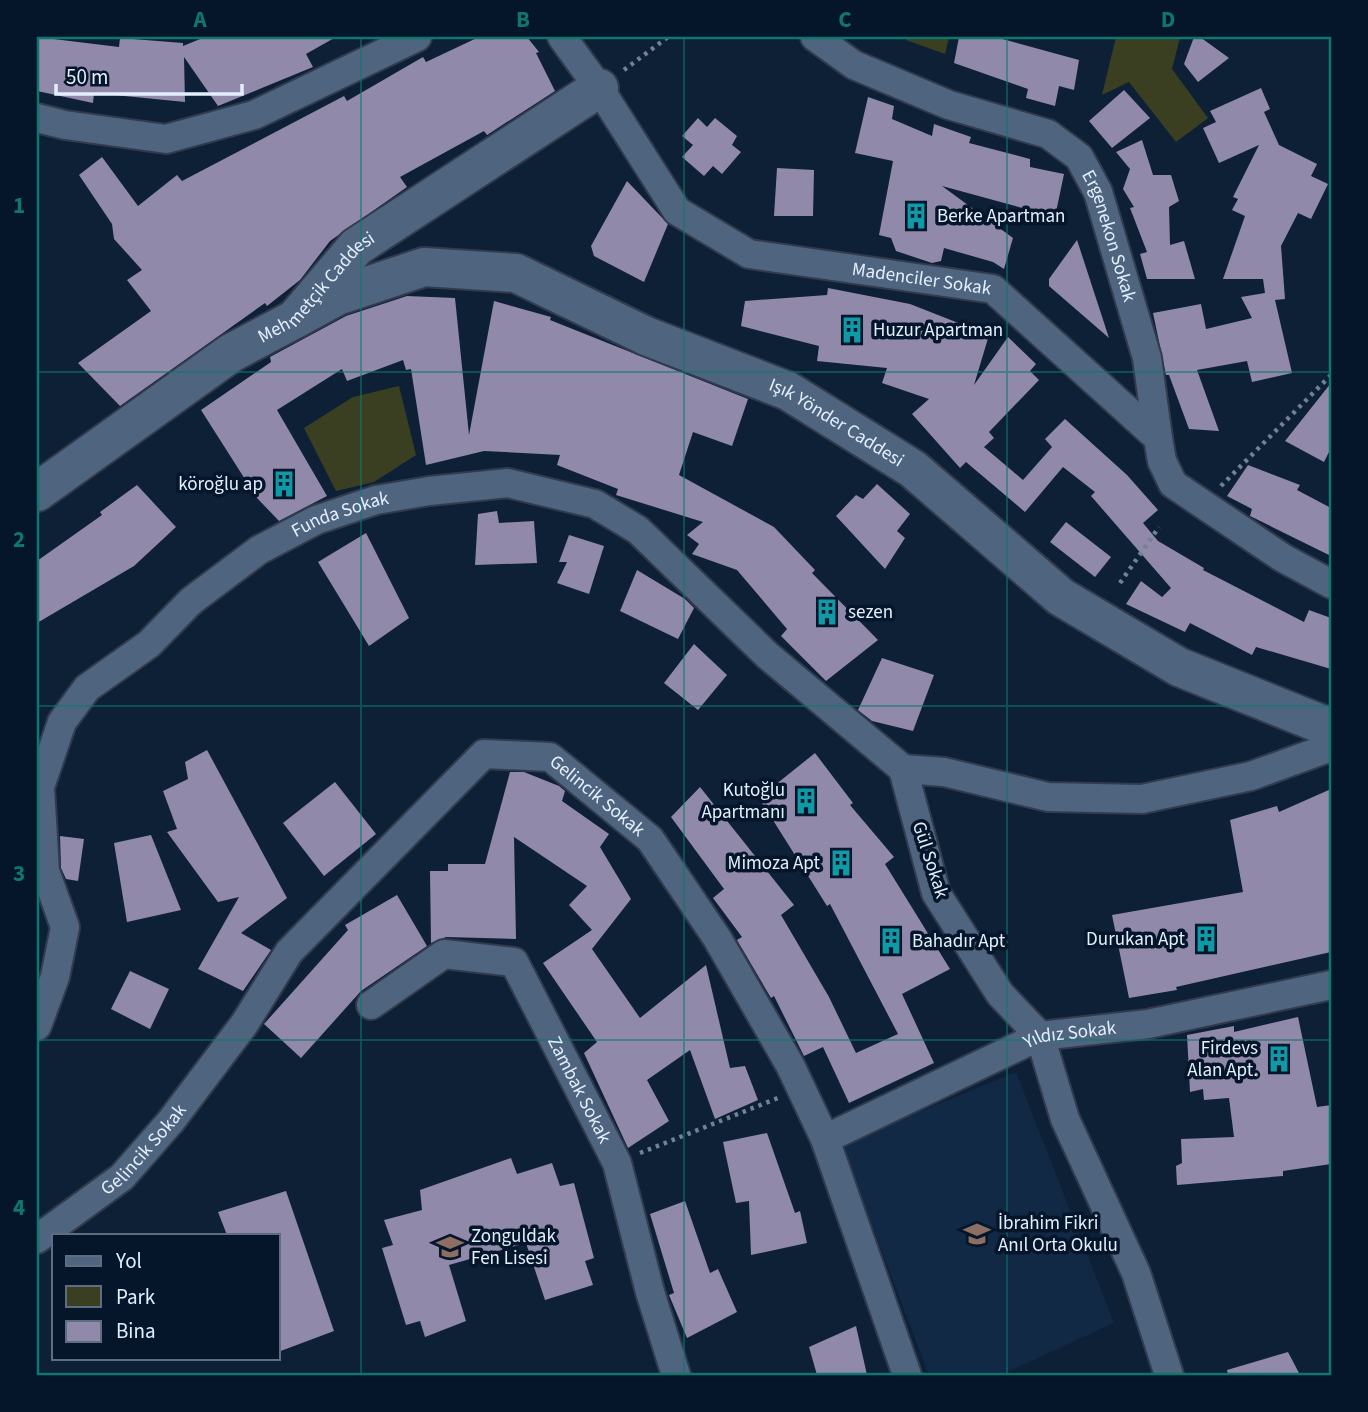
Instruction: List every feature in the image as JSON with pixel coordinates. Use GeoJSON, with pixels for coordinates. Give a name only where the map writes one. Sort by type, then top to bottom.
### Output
{"type":"FeatureCollection","features":[{"type":"Feature","properties":{"kind":"street"},"geometry":{"type":"LineString","coordinates":[[37,118],[65,125],[166,139],[254,115],[417,37]]}},
{"type":"Feature","properties":{"kind":"street","name":"Madenciler Sokak"},"geometry":{"type":"LineString","coordinates":[[562,37],[599,88],[677,211],[749,254],[993,289],[1158,438]]}},
{"type":"Feature","properties":{"kind":"street","name":"Ergenekon Sokak"},"geometry":{"type":"LineString","coordinates":[[815,37],[854,65],[949,105],[1048,134],[1079,157],[1098,192],[1147,358],[1158,438]]}},
{"type":"Feature","properties":{"kind":"street","name":"Mehmetçik Caddesi"},"geometry":{"type":"LineString","coordinates":[[37,492],[231,353],[295,319],[356,247],[599,88]]}},
{"type":"Feature","properties":{"kind":"street","name":"Işık Yönder Caddesi"},"geometry":{"type":"LineString","coordinates":[[295,319],[337,296],[424,267],[516,273],[646,336],[788,391],[913,469],[1060,597],[1179,667],[1331,728]]}},
{"type":"Feature","properties":{"kind":"street"},"geometry":{"type":"LineString","coordinates":[[1158,438],[1162,461],[1173,484],[1283,558],[1331,584]]}},
{"type":"Feature","properties":{"kind":"street","name":"Funda Sokak"},"geometry":{"type":"LineString","coordinates":[[37,1026],[55,977],[65,927],[45,871],[40,787],[62,722],[87,688],[149,644],[191,601],[259,550],[316,520],[376,500],[429,491],[508,483],[595,504],[638,530],[767,656],[903,769]]}},
{"type":"Feature","properties":{"kind":"street"},"geometry":{"type":"LineString","coordinates":[[903,769],[944,772],[1048,797],[1142,799],[1251,776],[1331,747]]}},
{"type":"Feature","properties":{"kind":"street","name":"Gelincik Sokak"},"geometry":{"type":"LineString","coordinates":[[37,1239],[122,1177],[172,1121],[236,1034],[289,952],[484,754],[550,757],[650,839],[717,938],[801,1088],[825,1139],[907,1375]]}},
{"type":"Feature","properties":{"kind":"street","name":"Gül Sokak"},"geometry":{"type":"LineString","coordinates":[[903,769],[936,893],[1000,994],[1040,1036],[1065,1119],[1136,1273],[1169,1375]]}},
{"type":"Feature","properties":{"kind":"street","name":"Zambak Sokak"},"geometry":{"type":"LineString","coordinates":[[371,1005],[444,954],[514,962],[617,1163],[650,1292],[676,1375]]}},
{"type":"Feature","properties":{"kind":"street","name":"Yıldız Sokak"},"geometry":{"type":"LineString","coordinates":[[825,1139],[1040,1036],[1148,1024],[1331,985]]}},
{"type":"Feature","properties":{"kind":"path"},"geometry":{"type":"LineString","coordinates":[[599,88],[668,37]]}},
{"type":"Feature","properties":{"kind":"path"},"geometry":{"type":"LineString","coordinates":[[1218,489],[1331,375]]}},
{"type":"Feature","properties":{"kind":"path"},"geometry":{"type":"LineString","coordinates":[[1120,583],[1159,527]]}},
{"type":"Feature","properties":{"kind":"path"},"geometry":{"type":"LineString","coordinates":[[617,1163],[801,1088]]}},
{"type":"Feature","properties":{"kind":"shaded area","name":"İbrahim Fikri Anıl Orta Okulu"},"geometry":{"type":"Polygon","coordinates":[[[1016,1072],[1114,1323],[1001,1375],[929,1375],[841,1144],[1016,1072]]]}},
{"type":"Feature","properties":{"kind":"green space"},"geometry":{"type":"Polygon","coordinates":[[[907,37],[949,37],[945,54],[906,40],[907,37]]]}},
{"type":"Feature","properties":{"kind":"green space"},"geometry":{"type":"Polygon","coordinates":[[[1116,37],[1180,37],[1172,69],[1208,118],[1176,142],[1129,82],[1102,95],[1116,37]]]}},
{"type":"Feature","properties":{"kind":"green space"},"geometry":{"type":"Polygon","coordinates":[[[399,386],[416,455],[374,482],[336,491],[304,428],[353,397],[399,386]]]}},
{"type":"Feature","properties":{"kind":"building"},"geometry":{"type":"Polygon","coordinates":[[[37,37],[119,47],[120,38],[183,43],[183,46],[205,37],[336,37],[306,54],[313,67],[218,106],[184,57],[185,102],[94,93],[93,103],[37,91],[37,37]]]}},
{"type":"Feature","properties":{"kind":"building"},"geometry":{"type":"Polygon","coordinates":[[[479,37],[527,37],[539,52],[536,53],[555,91],[487,135],[484,131],[400,177],[407,187],[330,241],[300,280],[267,306],[265,303],[120,406],[78,363],[151,311],[127,280],[142,270],[114,239],[112,224],[79,175],[102,157],[138,206],[177,175],[182,181],[344,96],[347,101],[423,57],[426,62],[479,37]]]}},
{"type":"Feature","properties":{"kind":"building"},"geometry":{"type":"Polygon","coordinates":[[[959,37],[995,37],[1079,60],[1074,90],[1059,86],[1055,106],[1026,98],[1028,89],[954,63],[959,37]]]}},
{"type":"Feature","properties":{"kind":"building"},"geometry":{"type":"Polygon","coordinates":[[[1194,37],[1200,37],[1229,58],[1198,82],[1184,64],[1194,37]]]}},
{"type":"Feature","properties":{"kind":"building"},"geometry":{"type":"Polygon","coordinates":[[[1261,88],[1270,109],[1264,112],[1279,145],[1317,164],[1311,176],[1328,184],[1311,219],[1298,213],[1281,246],[1285,299],[1275,300],[1292,373],[1252,382],[1247,361],[1197,370],[1219,431],[1189,429],[1169,375],[1166,375],[1153,313],[1201,304],[1206,329],[1252,318],[1241,297],[1265,293],[1263,279],[1223,279],[1245,216],[1232,210],[1238,199],[1233,197],[1259,145],[1219,163],[1203,128],[1216,122],[1210,111],[1261,88]]]}},
{"type":"Feature","properties":{"kind":"building"},"geometry":{"type":"Polygon","coordinates":[[[1124,90],[1150,118],[1112,148],[1089,121],[1124,90]]]}},
{"type":"Feature","properties":{"kind":"building"},"geometry":{"type":"Polygon","coordinates":[[[868,97],[894,106],[892,119],[932,136],[934,124],[971,137],[969,143],[1030,159],[1030,167],[1064,174],[1055,217],[942,186],[1013,238],[1004,269],[993,262],[944,248],[941,261],[932,263],[896,251],[891,238],[879,235],[893,161],[855,153],[868,97]]]}},
{"type":"Feature","properties":{"kind":"building"},"geometry":{"type":"Polygon","coordinates":[[[698,118],[707,127],[715,118],[737,136],[732,145],[741,152],[722,174],[713,166],[704,176],[682,157],[693,145],[682,136],[698,118]]]}},
{"type":"Feature","properties":{"kind":"building"},"geometry":{"type":"Polygon","coordinates":[[[1142,140],[1153,175],[1171,175],[1179,201],[1169,207],[1170,245],[1184,241],[1195,279],[1147,279],[1140,254],[1147,252],[1130,208],[1134,207],[1123,189],[1130,169],[1116,152],[1142,140]]]}},
{"type":"Feature","properties":{"kind":"building"},"geometry":{"type":"Polygon","coordinates":[[[777,168],[814,170],[813,216],[774,216],[777,168]]]}},
{"type":"Feature","properties":{"kind":"building"},"geometry":{"type":"Polygon","coordinates":[[[627,181],[668,224],[644,282],[594,256],[591,246],[627,181]]]}},
{"type":"Feature","properties":{"kind":"building"},"geometry":{"type":"Polygon","coordinates":[[[1077,240],[1109,338],[1049,286],[1049,279],[1077,240]]]}},
{"type":"Feature","properties":{"kind":"building"},"geometry":{"type":"Polygon","coordinates":[[[828,288],[910,304],[989,335],[974,385],[1008,337],[1036,364],[1030,371],[1039,380],[989,432],[994,438],[984,447],[1023,480],[1052,447],[1045,439],[1065,419],[1127,475],[1158,510],[1143,523],[1158,541],[1204,568],[1203,570],[1304,622],[1309,610],[1331,618],[1331,669],[1256,647],[1252,655],[1190,623],[1185,632],[1126,604],[1141,581],[1162,597],[1171,588],[1091,496],[1095,492],[1063,467],[1025,512],[966,462],[960,468],[912,414],[929,399],[882,383],[887,368],[817,361],[819,346],[741,326],[745,301],[827,295],[828,288]]]}},
{"type":"Feature","properties":{"kind":"building"},"geometry":{"type":"Polygon","coordinates":[[[407,296],[455,298],[469,435],[494,301],[551,317],[550,320],[748,399],[732,446],[693,432],[679,475],[774,527],[815,570],[812,573],[878,640],[826,681],[781,636],[787,629],[737,570],[692,554],[699,544],[687,535],[703,522],[616,495],[618,489],[557,465],[560,455],[484,451],[426,465],[411,369],[406,370],[403,360],[347,381],[342,369],[277,410],[327,496],[279,521],[257,498],[201,410],[271,362],[270,357],[346,316],[407,296]]]}},
{"type":"Feature","properties":{"kind":"building"},"geometry":{"type":"Polygon","coordinates":[[[1331,383],[1331,448],[1324,462],[1285,441],[1331,383]]]}},
{"type":"Feature","properties":{"kind":"building"},"geometry":{"type":"Polygon","coordinates":[[[1248,465],[1300,485],[1297,490],[1331,508],[1331,556],[1250,516],[1252,509],[1227,496],[1248,465]]]}},
{"type":"Feature","properties":{"kind":"building"},"geometry":{"type":"Polygon","coordinates":[[[877,484],[910,514],[897,531],[905,538],[885,569],[836,516],[856,495],[863,499],[877,484]]]}},
{"type":"Feature","properties":{"kind":"building"},"geometry":{"type":"Polygon","coordinates":[[[137,485],[176,527],[134,566],[37,623],[37,561],[102,515],[100,512],[137,485]]]}},
{"type":"Feature","properties":{"kind":"building"},"geometry":{"type":"Polygon","coordinates":[[[497,511],[499,523],[534,521],[537,563],[475,565],[478,514],[497,511]]]}},
{"type":"Feature","properties":{"kind":"building"},"geometry":{"type":"Polygon","coordinates":[[[1066,522],[1111,557],[1095,577],[1050,542],[1066,522]]]}},
{"type":"Feature","properties":{"kind":"building"},"geometry":{"type":"Polygon","coordinates":[[[366,533],[409,618],[369,646],[318,562],[366,533]]]}},
{"type":"Feature","properties":{"kind":"building"},"geometry":{"type":"Polygon","coordinates":[[[569,535],[604,546],[589,594],[557,583],[567,562],[559,562],[569,535]]]}},
{"type":"Feature","properties":{"kind":"building"},"geometry":{"type":"Polygon","coordinates":[[[637,570],[685,599],[694,608],[678,639],[620,611],[637,570]]]}},
{"type":"Feature","properties":{"kind":"building"},"geometry":{"type":"Polygon","coordinates":[[[694,644],[727,675],[698,710],[664,683],[694,644]]]}},
{"type":"Feature","properties":{"kind":"building"},"geometry":{"type":"Polygon","coordinates":[[[882,658],[934,675],[913,731],[872,721],[858,710],[882,658]]]}},
{"type":"Feature","properties":{"kind":"building"},"geometry":{"type":"Polygon","coordinates":[[[207,750],[287,898],[241,933],[271,950],[243,991],[198,969],[239,897],[218,902],[167,832],[177,829],[163,791],[188,779],[185,762],[207,750]]]}},
{"type":"Feature","properties":{"kind":"building"},"geometry":{"type":"Polygon","coordinates":[[[815,753],[853,803],[850,805],[894,857],[885,864],[950,969],[902,994],[934,1063],[849,1103],[823,1047],[804,1056],[774,996],[771,998],[737,940],[742,937],[713,898],[724,889],[671,817],[700,787],[794,905],[781,915],[829,997],[856,1053],[898,1034],[830,904],[827,906],[759,798],[815,753]]]}},
{"type":"Feature","properties":{"kind":"building"},"geometry":{"type":"Polygon","coordinates":[[[510,772],[524,772],[559,786],[565,791],[562,801],[609,834],[600,847],[631,899],[592,949],[640,1018],[706,965],[730,1068],[745,1066],[758,1100],[715,1119],[690,1050],[647,1080],[669,1121],[628,1148],[584,1053],[597,1042],[543,963],[592,930],[569,905],[587,886],[514,837],[516,939],[446,937],[431,943],[430,871],[448,871],[448,864],[485,864],[510,772]]]}},
{"type":"Feature","properties":{"kind":"building"},"geometry":{"type":"Polygon","coordinates":[[[335,782],[376,834],[324,876],[283,823],[335,782]]]}},
{"type":"Feature","properties":{"kind":"building"},"geometry":{"type":"Polygon","coordinates":[[[1331,789],[1331,952],[1176,987],[1177,990],[1129,998],[1112,915],[1243,892],[1230,820],[1277,806],[1279,812],[1331,789]]]}},
{"type":"Feature","properties":{"kind":"building"},"geometry":{"type":"Polygon","coordinates":[[[151,835],[181,910],[127,922],[114,843],[151,835]]]}},
{"type":"Feature","properties":{"kind":"building"},"geometry":{"type":"Polygon","coordinates":[[[60,836],[84,839],[78,881],[66,879],[61,868],[60,836]]]}},
{"type":"Feature","properties":{"kind":"building"},"geometry":{"type":"Polygon","coordinates":[[[397,895],[427,946],[361,991],[301,1058],[264,1024],[348,930],[345,925],[397,895]]]}},
{"type":"Feature","properties":{"kind":"building"},"geometry":{"type":"Polygon","coordinates":[[[130,971],[169,989],[150,1029],[111,1009],[130,971]]]}},
{"type":"Feature","properties":{"kind":"building"},"geometry":{"type":"Polygon","coordinates":[[[1298,1017],[1317,1107],[1331,1105],[1331,1164],[1283,1171],[1283,1176],[1177,1185],[1176,1166],[1182,1163],[1181,1139],[1234,1137],[1229,1098],[1204,1100],[1203,1089],[1190,1092],[1187,1035],[1234,1026],[1234,1032],[1298,1017]]]}},
{"type":"Feature","properties":{"kind":"building"},"geometry":{"type":"Polygon","coordinates":[[[767,1133],[795,1213],[800,1211],[807,1243],[751,1255],[749,1201],[736,1203],[723,1142],[767,1133]]]}},
{"type":"Feature","properties":{"kind":"building","name":"Zonguldak Fen Lisesi"},"geometry":{"type":"Polygon","coordinates":[[[511,1158],[517,1174],[552,1163],[560,1186],[574,1183],[594,1258],[585,1261],[593,1285],[545,1300],[526,1243],[449,1265],[466,1321],[425,1337],[420,1321],[406,1325],[382,1248],[393,1245],[384,1220],[422,1210],[420,1190],[511,1158]]]}},
{"type":"Feature","properties":{"kind":"building"},"geometry":{"type":"Polygon","coordinates":[[[286,1191],[334,1331],[280,1351],[280,1234],[227,1234],[218,1212],[286,1191]]]}},
{"type":"Feature","properties":{"kind":"building"},"geometry":{"type":"Polygon","coordinates":[[[685,1201],[710,1273],[718,1269],[737,1312],[687,1338],[669,1295],[674,1293],[650,1214],[685,1201]]]}},
{"type":"Feature","properties":{"kind":"building"},"geometry":{"type":"Polygon","coordinates":[[[856,1326],[867,1375],[817,1375],[809,1347],[856,1326]]]}},
{"type":"Feature","properties":{"kind":"building"},"geometry":{"type":"Polygon","coordinates":[[[1288,1352],[1300,1375],[1228,1375],[1227,1370],[1288,1352]]]}},
{"type":"Feature","properties":{"kind":"place","name":"Berke Apartman"},"geometry":{"type":"Point","coordinates":[916,216]}},
{"type":"Feature","properties":{"kind":"place","name":"Huzur Apartman"},"geometry":{"type":"Point","coordinates":[852,330]}},
{"type":"Feature","properties":{"kind":"place","name":"köroğlu ap"},"geometry":{"type":"Point","coordinates":[284,484]}},
{"type":"Feature","properties":{"kind":"place","name":"sezen"},"geometry":{"type":"Point","coordinates":[827,612]}},
{"type":"Feature","properties":{"kind":"place","name":"Kutoğlu Apartmanı"},"geometry":{"type":"Point","coordinates":[806,801]}},
{"type":"Feature","properties":{"kind":"place","name":"Mimoza Apt"},"geometry":{"type":"Point","coordinates":[841,863]}},
{"type":"Feature","properties":{"kind":"place","name":"Durukan Apt"},"geometry":{"type":"Point","coordinates":[1206,939]}},
{"type":"Feature","properties":{"kind":"place","name":"Bahadır Apt"},"geometry":{"type":"Point","coordinates":[891,941]}},
{"type":"Feature","properties":{"kind":"place","name":"Firdevs Alan Apt."},"geometry":{"type":"Point","coordinates":[1279,1059]}},
{"type":"Feature","properties":{"kind":"place","name":"İbrahim Fikri Anıl Orta Okulu"},"geometry":{"type":"Point","coordinates":[977,1234]}},
{"type":"Feature","properties":{"kind":"place","name":"Zonguldak Fen Lisesi"},"geometry":{"type":"Point","coordinates":[450,1247]}}]}
